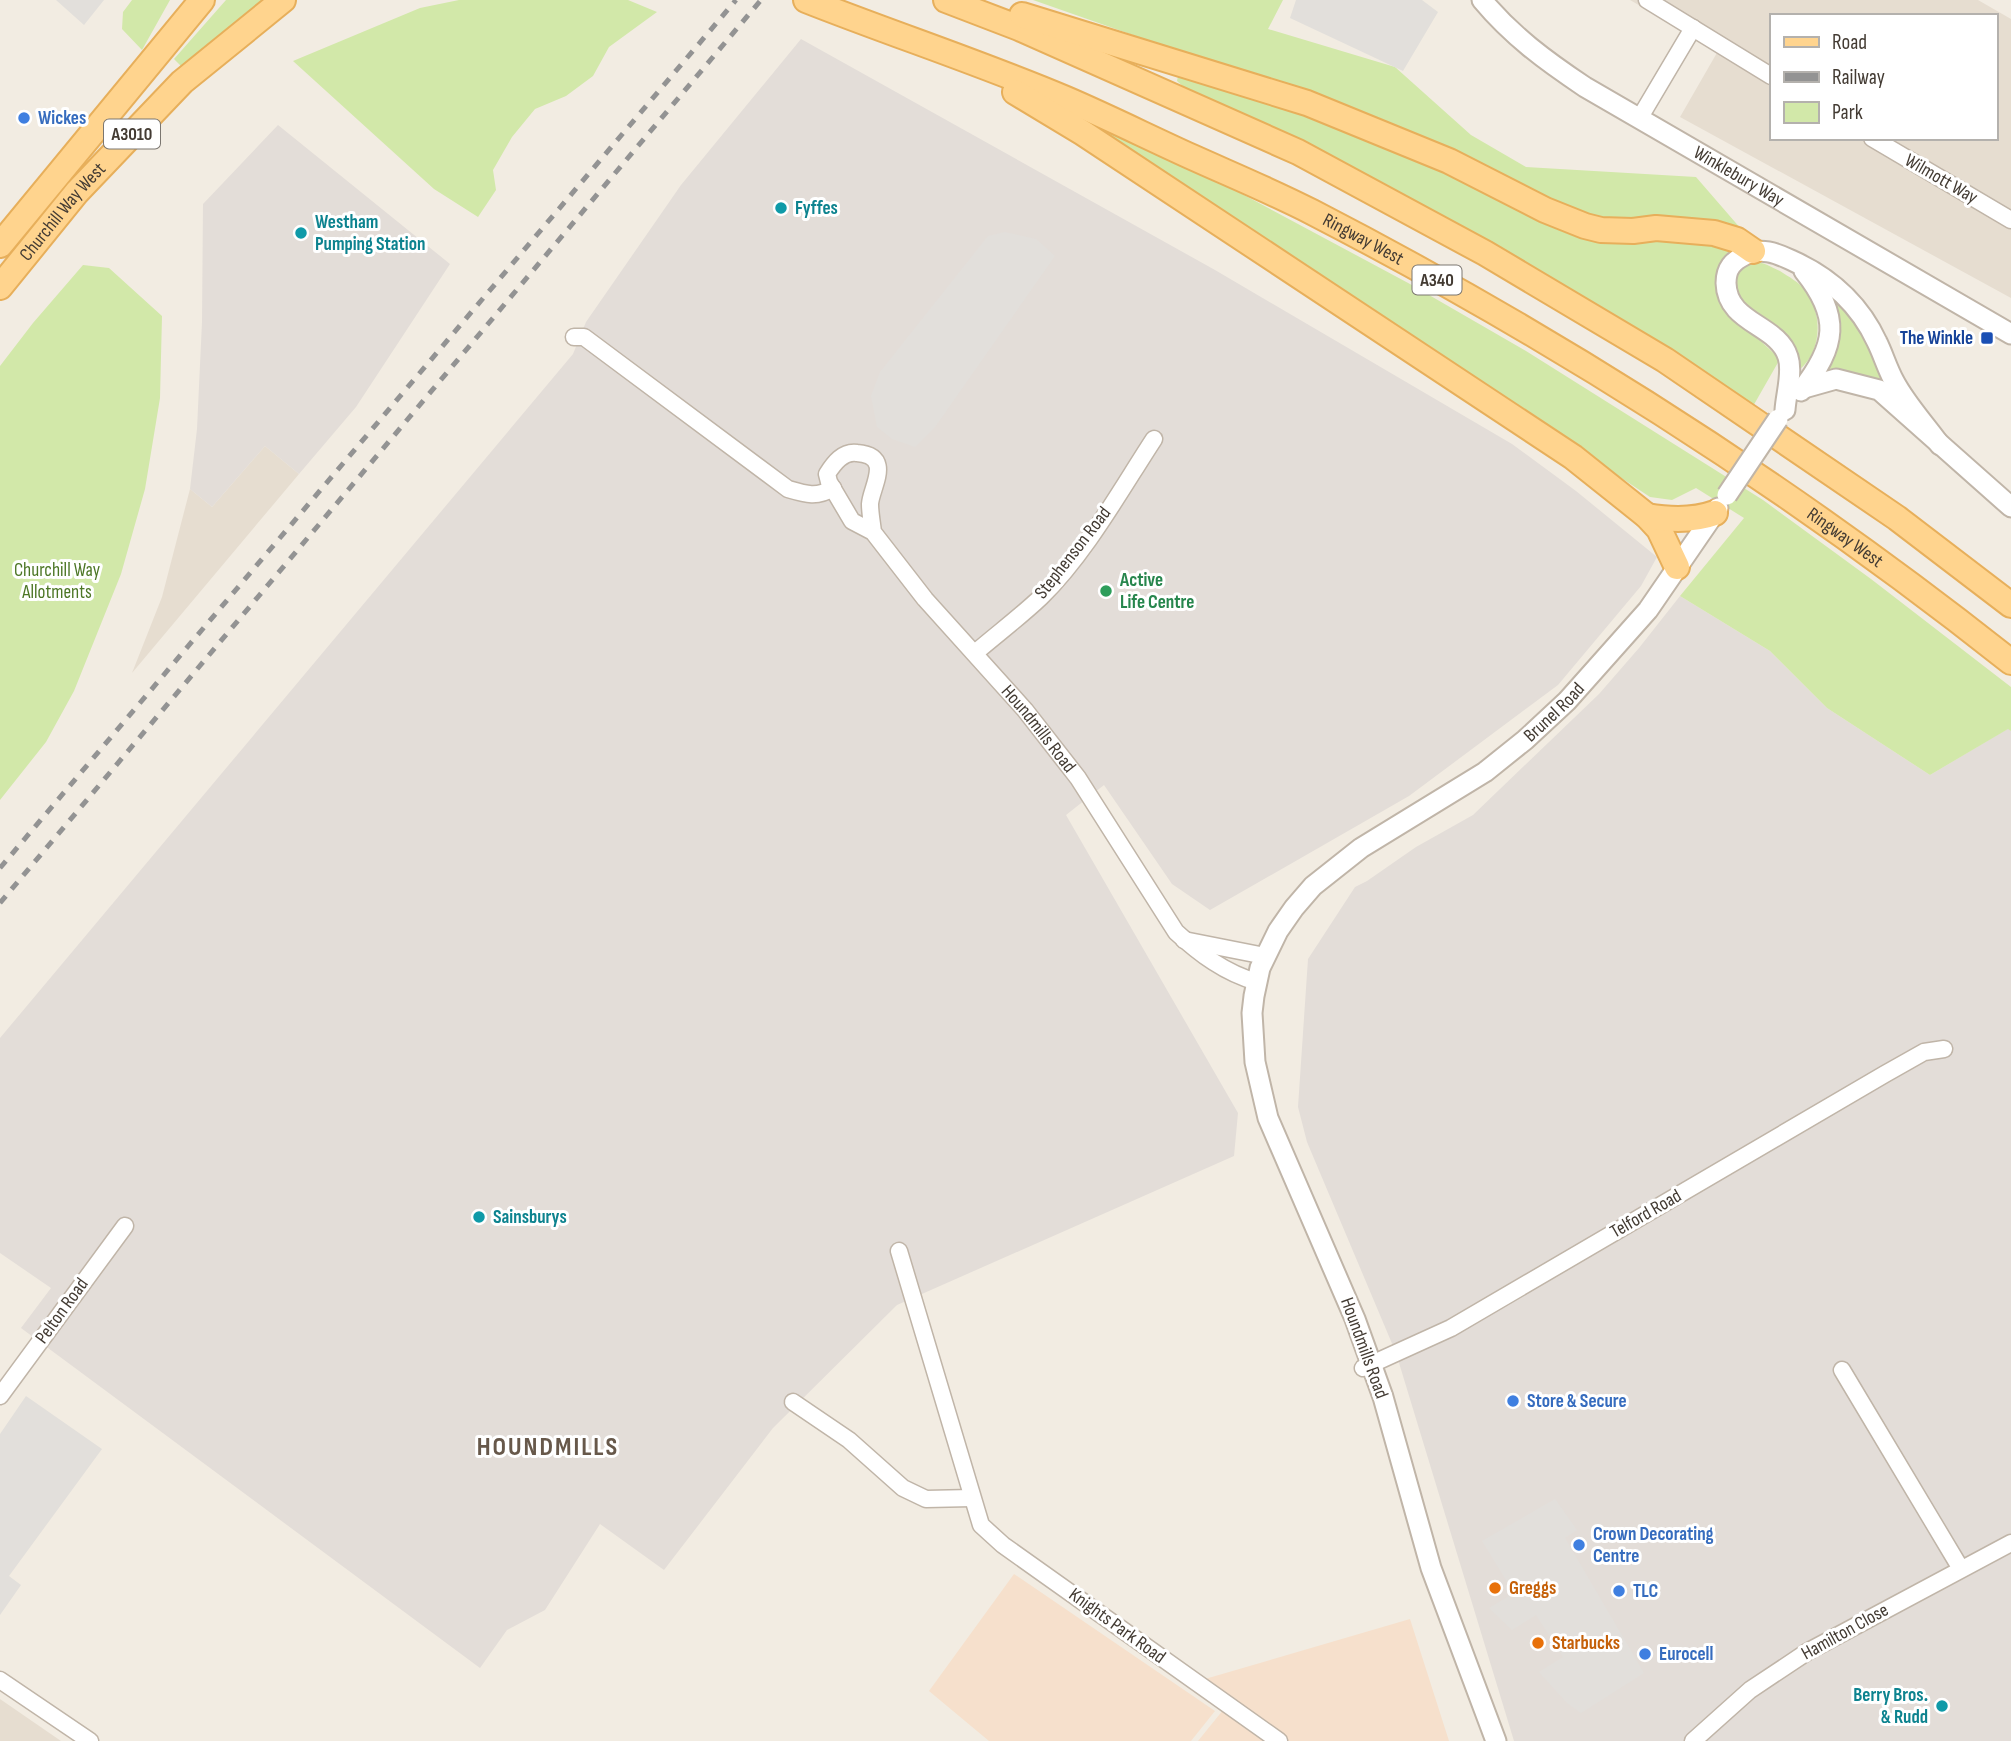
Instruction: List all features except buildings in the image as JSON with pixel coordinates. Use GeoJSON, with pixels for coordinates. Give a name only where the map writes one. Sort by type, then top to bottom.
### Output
{"type":"FeatureCollection","features":[{"type":"Feature","properties":{"kind":"main road","name":"Churchill Way West"},"geometry":{"type":"LineString","coordinates":[[0,245],[202,0]]}},
{"type":"Feature","properties":{"kind":"main road","name":"Churchill Way West"},"geometry":{"type":"LineString","coordinates":[[0,287],[77,192],[182,82],[283,0]]}},
{"type":"Feature","properties":{"kind":"main road","name":"Ringway West"},"geometry":{"type":"LineString","coordinates":[[806,0],[1065,99],[1309,211],[1436,279],[1696,436],[1844,537],[2011,662]]}},
{"type":"Feature","properties":{"kind":"main road","name":"A340"},"geometry":{"type":"LineString","coordinates":[[946,0],[1019,28],[1298,152],[1485,253],[1665,360],[1897,518],[2011,605]]}},
{"type":"Feature","properties":{"kind":"main road"},"geometry":{"type":"LineString","coordinates":[[971,0],[1307,103],[1448,161],[1545,210],[1585,226],[1601,230],[1633,231],[1656,228],[1714,233],[1737,240],[1753,251]]}},
{"type":"Feature","properties":{"kind":"main road"},"geometry":{"type":"LineString","coordinates":[[960,58],[1083,133],[1562,449],[1647,516],[1659,529],[1677,567]]}},
{"type":"Feature","properties":{"kind":"main road"},"geometry":{"type":"LineString","coordinates":[[1647,516],[1666,520],[1702,517],[1721,504]]}},
{"type":"Feature","properties":{"kind":"street","name":"Winklebury Way"},"geometry":{"type":"LineString","coordinates":[[1482,0],[1502,24],[1533,52],[1585,87],[2011,334]]}},
{"type":"Feature","properties":{"kind":"street"},"geometry":{"type":"LineString","coordinates":[[1647,0],[1770,75]]}},
{"type":"Feature","properties":{"kind":"street"},"geometry":{"type":"LineString","coordinates":[[1639,119],[1693,28]]}},
{"type":"Feature","properties":{"kind":"street","name":"Wilmott Way"},"geometry":{"type":"LineString","coordinates":[[1875,140],[2011,219]]}},
{"type":"Feature","properties":{"kind":"street"},"geometry":{"type":"LineString","coordinates":[[0,229],[23,218]]}},
{"type":"Feature","properties":{"kind":"street"},"geometry":{"type":"LineString","coordinates":[[1753,251],[1769,251],[1796,262],[1821,275],[1838,288],[1860,313],[1877,341],[1894,382],[1940,445]]}},
{"type":"Feature","properties":{"kind":"street","name":"Brunel Road"},"geometry":{"type":"LineString","coordinates":[[1753,251],[1738,258],[1727,272],[1730,303],[1782,347],[1789,359],[1781,414]]}},
{"type":"Feature","properties":{"kind":"street","name":"Brunel Road"},"geometry":{"type":"LineString","coordinates":[[1265,956],[1294,908],[1313,886],[1335,867],[1485,772],[1525,740],[1591,677],[1648,611],[1781,414],[1804,388],[1825,349],[1830,321],[1824,299],[1796,262]]}},
{"type":"Feature","properties":{"kind":"street"},"geometry":{"type":"LineString","coordinates":[[574,337],[584,337],[788,489],[809,495],[823,494],[833,488],[827,474],[833,464],[845,454],[865,454],[874,461],[879,475],[870,503],[873,532]]}},
{"type":"Feature","properties":{"kind":"street"},"geometry":{"type":"LineString","coordinates":[[1804,388],[1836,379],[1879,390],[2011,507]]}},
{"type":"Feature","properties":{"kind":"street","name":"Stephenson Road"},"geometry":{"type":"LineString","coordinates":[[975,653],[1041,597],[1055,581],[1088,538],[1154,439]]}},
{"type":"Feature","properties":{"kind":"street","name":"Houndmills Road"},"geometry":{"type":"LineString","coordinates":[[833,488],[852,521],[873,532],[925,598],[1025,710],[1078,778],[1137,868],[1168,923],[1184,940],[1212,962],[1257,982]]}},
{"type":"Feature","properties":{"kind":"street"},"geometry":{"type":"LineString","coordinates":[[1184,940],[1265,956]]}},
{"type":"Feature","properties":{"kind":"street","name":"Houndmills Road"},"geometry":{"type":"LineString","coordinates":[[1265,956],[1252,1013],[1255,1062],[1268,1118],[1355,1319],[1367,1366],[1411,1491],[1431,1568],[1465,1652],[1496,1741]]}},
{"type":"Feature","properties":{"kind":"street","name":"Telford Road"},"geometry":{"type":"LineString","coordinates":[[1367,1366],[1451,1328],[1919,1046],[1944,1049]]}},
{"type":"Feature","properties":{"kind":"street","name":"Pelton Road"},"geometry":{"type":"LineString","coordinates":[[0,1396],[125,1226]]}},
{"type":"Feature","properties":{"kind":"street","name":"Knights Park Road"},"geometry":{"type":"LineString","coordinates":[[899,1251],[981,1525],[1003,1545],[1279,1741]]}},
{"type":"Feature","properties":{"kind":"street"},"geometry":{"type":"LineString","coordinates":[[1842,1370],[1961,1569]]}},
{"type":"Feature","properties":{"kind":"street"},"geometry":{"type":"LineString","coordinates":[[793,1402],[849,1440],[903,1488],[926,1499],[972,1498]]}},
{"type":"Feature","properties":{"kind":"street","name":"Hamilton Close"},"geometry":{"type":"LineString","coordinates":[[1697,1740],[1750,1690],[1807,1652],[2011,1543]]}},
{"type":"Feature","properties":{"kind":"street"},"geometry":{"type":"LineString","coordinates":[[0,1680],[90,1741]]}},
{"type":"Feature","properties":{"kind":"street","name":"Houndmills Road"},"geometry":{"type":"LineString","coordinates":[[1484,1741],[1486,1717]]}},
{"type":"Feature","properties":{"kind":"shaded area"},"geometry":{"type":"Polygon","coordinates":[[[56,0],[104,0],[84,25],[56,0]]]}},
{"type":"Feature","properties":{"kind":"shaded area"},"geometry":{"type":"Polygon","coordinates":[[[1296,0],[1422,0],[1438,12],[1403,71],[1290,18],[1296,0]]]}},
{"type":"Feature","properties":{"kind":"shaded area"},"geometry":{"type":"Polygon","coordinates":[[[1630,0],[1978,0],[2011,19],[2011,298],[1680,117],[1718,51],[1630,0]]]}},
{"type":"Feature","properties":{"kind":"shaded area"},"geometry":{"type":"Polygon","coordinates":[[[801,39],[1215,270],[1512,444],[1576,491],[1657,557],[1641,586],[1558,685],[1409,796],[1210,910],[1172,884],[1104,785],[1066,815],[1238,1113],[1234,1156],[897,1305],[773,1428],[664,1570],[600,1524],[545,1610],[507,1630],[480,1668],[21,1328],[51,1288],[0,1253],[0,1038],[573,354],[586,322],[681,185],[801,39]]]}},
{"type":"Feature","properties":{"kind":"shaded area"},"geometry":{"type":"Polygon","coordinates":[[[278,125],[450,264],[356,407],[299,474],[265,446],[212,507],[190,489],[197,429],[202,322],[203,204],[278,125]]]}},
{"type":"Feature","properties":{"kind":"shaded area"},"geometry":{"type":"Polygon","coordinates":[[[1005,232],[1036,239],[1055,256],[935,427],[915,447],[892,439],[877,427],[871,396],[880,372],[988,236],[1005,232]]]}},
{"type":"Feature","properties":{"kind":"shaded area"},"geometry":{"type":"Polygon","coordinates":[[[265,446],[299,474],[132,673],[162,597],[190,489],[212,507],[265,446]]]}},
{"type":"Feature","properties":{"kind":"shaded area"},"geometry":{"type":"Polygon","coordinates":[[[1680,596],[1770,651],[1827,708],[1930,775],[2009,728],[2011,731],[2011,1741],[1514,1741],[1396,1353],[1307,1142],[1298,1107],[1308,959],[1355,887],[1416,847],[1473,815],[1599,694],[1680,596]]]}},
{"type":"Feature","properties":{"kind":"shaded area"},"geometry":{"type":"Polygon","coordinates":[[[26,1396],[102,1449],[9,1576],[21,1585],[0,1615],[0,1434],[26,1396]]]}},
{"type":"Feature","properties":{"kind":"shaded area"},"geometry":{"type":"Polygon","coordinates":[[[1555,1499],[1577,1530],[1565,1538],[1644,1673],[1581,1713],[1567,1703],[1539,1672],[1563,1657],[1536,1615],[1512,1630],[1489,1608],[1514,1593],[1482,1541],[1555,1499]]]}},
{"type":"Feature","properties":{"kind":"shaded area"},"geometry":{"type":"Polygon","coordinates":[[[1014,1574],[1215,1711],[1191,1741],[989,1741],[929,1691],[1014,1574]]]}},
{"type":"Feature","properties":{"kind":"shaded area"},"geometry":{"type":"Polygon","coordinates":[[[1410,1619],[1449,1741],[1198,1741],[1232,1699],[1205,1679],[1410,1619]]]}},
{"type":"Feature","properties":{"kind":"shaded area"},"geometry":{"type":"Polygon","coordinates":[[[0,1699],[61,1741],[0,1741],[0,1699]]]}},
{"type":"Feature","properties":{"kind":"green space"},"geometry":{"type":"Polygon","coordinates":[[[132,0],[170,0],[142,50],[122,29],[123,12],[132,0]]]}},
{"type":"Feature","properties":{"kind":"green space"},"geometry":{"type":"Polygon","coordinates":[[[226,0],[263,0],[183,68],[174,59],[226,0]]]}},
{"type":"Feature","properties":{"kind":"green space"},"geometry":{"type":"Polygon","coordinates":[[[459,0],[628,0],[657,12],[609,47],[593,76],[566,96],[535,109],[512,137],[493,170],[496,190],[478,217],[434,189],[293,61],[420,8],[459,0]]]}},
{"type":"Feature","properties":{"kind":"green space"},"geometry":{"type":"Polygon","coordinates":[[[1033,0],[1283,0],[1268,29],[1395,67],[1471,135],[1526,167],[1696,177],[1748,237],[1724,307],[1780,359],[1752,408],[1536,272],[1186,89],[1177,81],[1179,71],[1150,41],[1033,0]]]}},
{"type":"Feature","properties":{"kind":"green space"},"geometry":{"type":"Polygon","coordinates":[[[1078,117],[1216,180],[1410,284],[1526,351],[1763,500],[2011,687],[2011,731],[2008,729],[1930,775],[1827,708],[1770,651],[1680,596],[1744,518],[1696,488],[1672,500],[1650,497],[1078,117]]]}},
{"type":"Feature","properties":{"kind":"green space"},"geometry":{"type":"Polygon","coordinates":[[[1754,262],[1780,271],[1803,288],[1812,300],[1817,321],[1816,343],[1807,362],[1799,370],[1736,295],[1736,275],[1742,268],[1754,262]]]}},
{"type":"Feature","properties":{"kind":"green space","name":"Churchill Way Allotments"},"geometry":{"type":"Polygon","coordinates":[[[83,265],[109,268],[162,316],[160,398],[145,489],[121,574],[74,691],[46,742],[0,800],[0,366],[83,265]]]}},
{"type":"Feature","properties":{"kind":"green space"},"geometry":{"type":"Polygon","coordinates":[[[1830,296],[1835,298],[1864,334],[1883,377],[1873,383],[1837,372],[1820,372],[1830,296]]]}},
{"type":"Feature","properties":{"kind":"railway"},"geometry":{"type":"LineString","coordinates":[[0,868],[736,0]]}},
{"type":"Feature","properties":{"kind":"railway"},"geometry":{"type":"LineString","coordinates":[[0,903],[761,0]]}},
{"type":"Feature","properties":{"kind":"place","name":"Wickes"},"geometry":{"type":"Point","coordinates":[24,118]}},
{"type":"Feature","properties":{"kind":"place","name":"Fyffes"},"geometry":{"type":"Point","coordinates":[781,208]}},
{"type":"Feature","properties":{"kind":"place","name":"Westham Pumping Station"},"geometry":{"type":"Point","coordinates":[301,233]}},
{"type":"Feature","properties":{"kind":"place","name":"The Winkle"},"geometry":{"type":"Point","coordinates":[1987,338]}},
{"type":"Feature","properties":{"kind":"place","name":"Active Life Centre"},"geometry":{"type":"Point","coordinates":[1106,591]}},
{"type":"Feature","properties":{"kind":"place","name":"Sainsburys"},"geometry":{"type":"Point","coordinates":[479,1217]}},
{"type":"Feature","properties":{"kind":"place","name":"Store & Secure"},"geometry":{"type":"Point","coordinates":[1513,1401]}},
{"type":"Feature","properties":{"kind":"place","name":"Crown Decorating Centre"},"geometry":{"type":"Point","coordinates":[1579,1545]}},
{"type":"Feature","properties":{"kind":"place","name":"Greggs"},"geometry":{"type":"Point","coordinates":[1495,1588]}},
{"type":"Feature","properties":{"kind":"place","name":"TLC"},"geometry":{"type":"Point","coordinates":[1619,1591]}},
{"type":"Feature","properties":{"kind":"place","name":"Starbucks"},"geometry":{"type":"Point","coordinates":[1538,1643]}},
{"type":"Feature","properties":{"kind":"place","name":"Eurocell"},"geometry":{"type":"Point","coordinates":[1645,1654]}},
{"type":"Feature","properties":{"kind":"place","name":"Berry Bros. & Rudd"},"geometry":{"type":"Point","coordinates":[1942,1706]}},
{"type":"Feature","properties":{"kind":"district","name":"HOUNDMILLS"},"geometry":{"type":"Point","coordinates":[548,1447]}}]}
